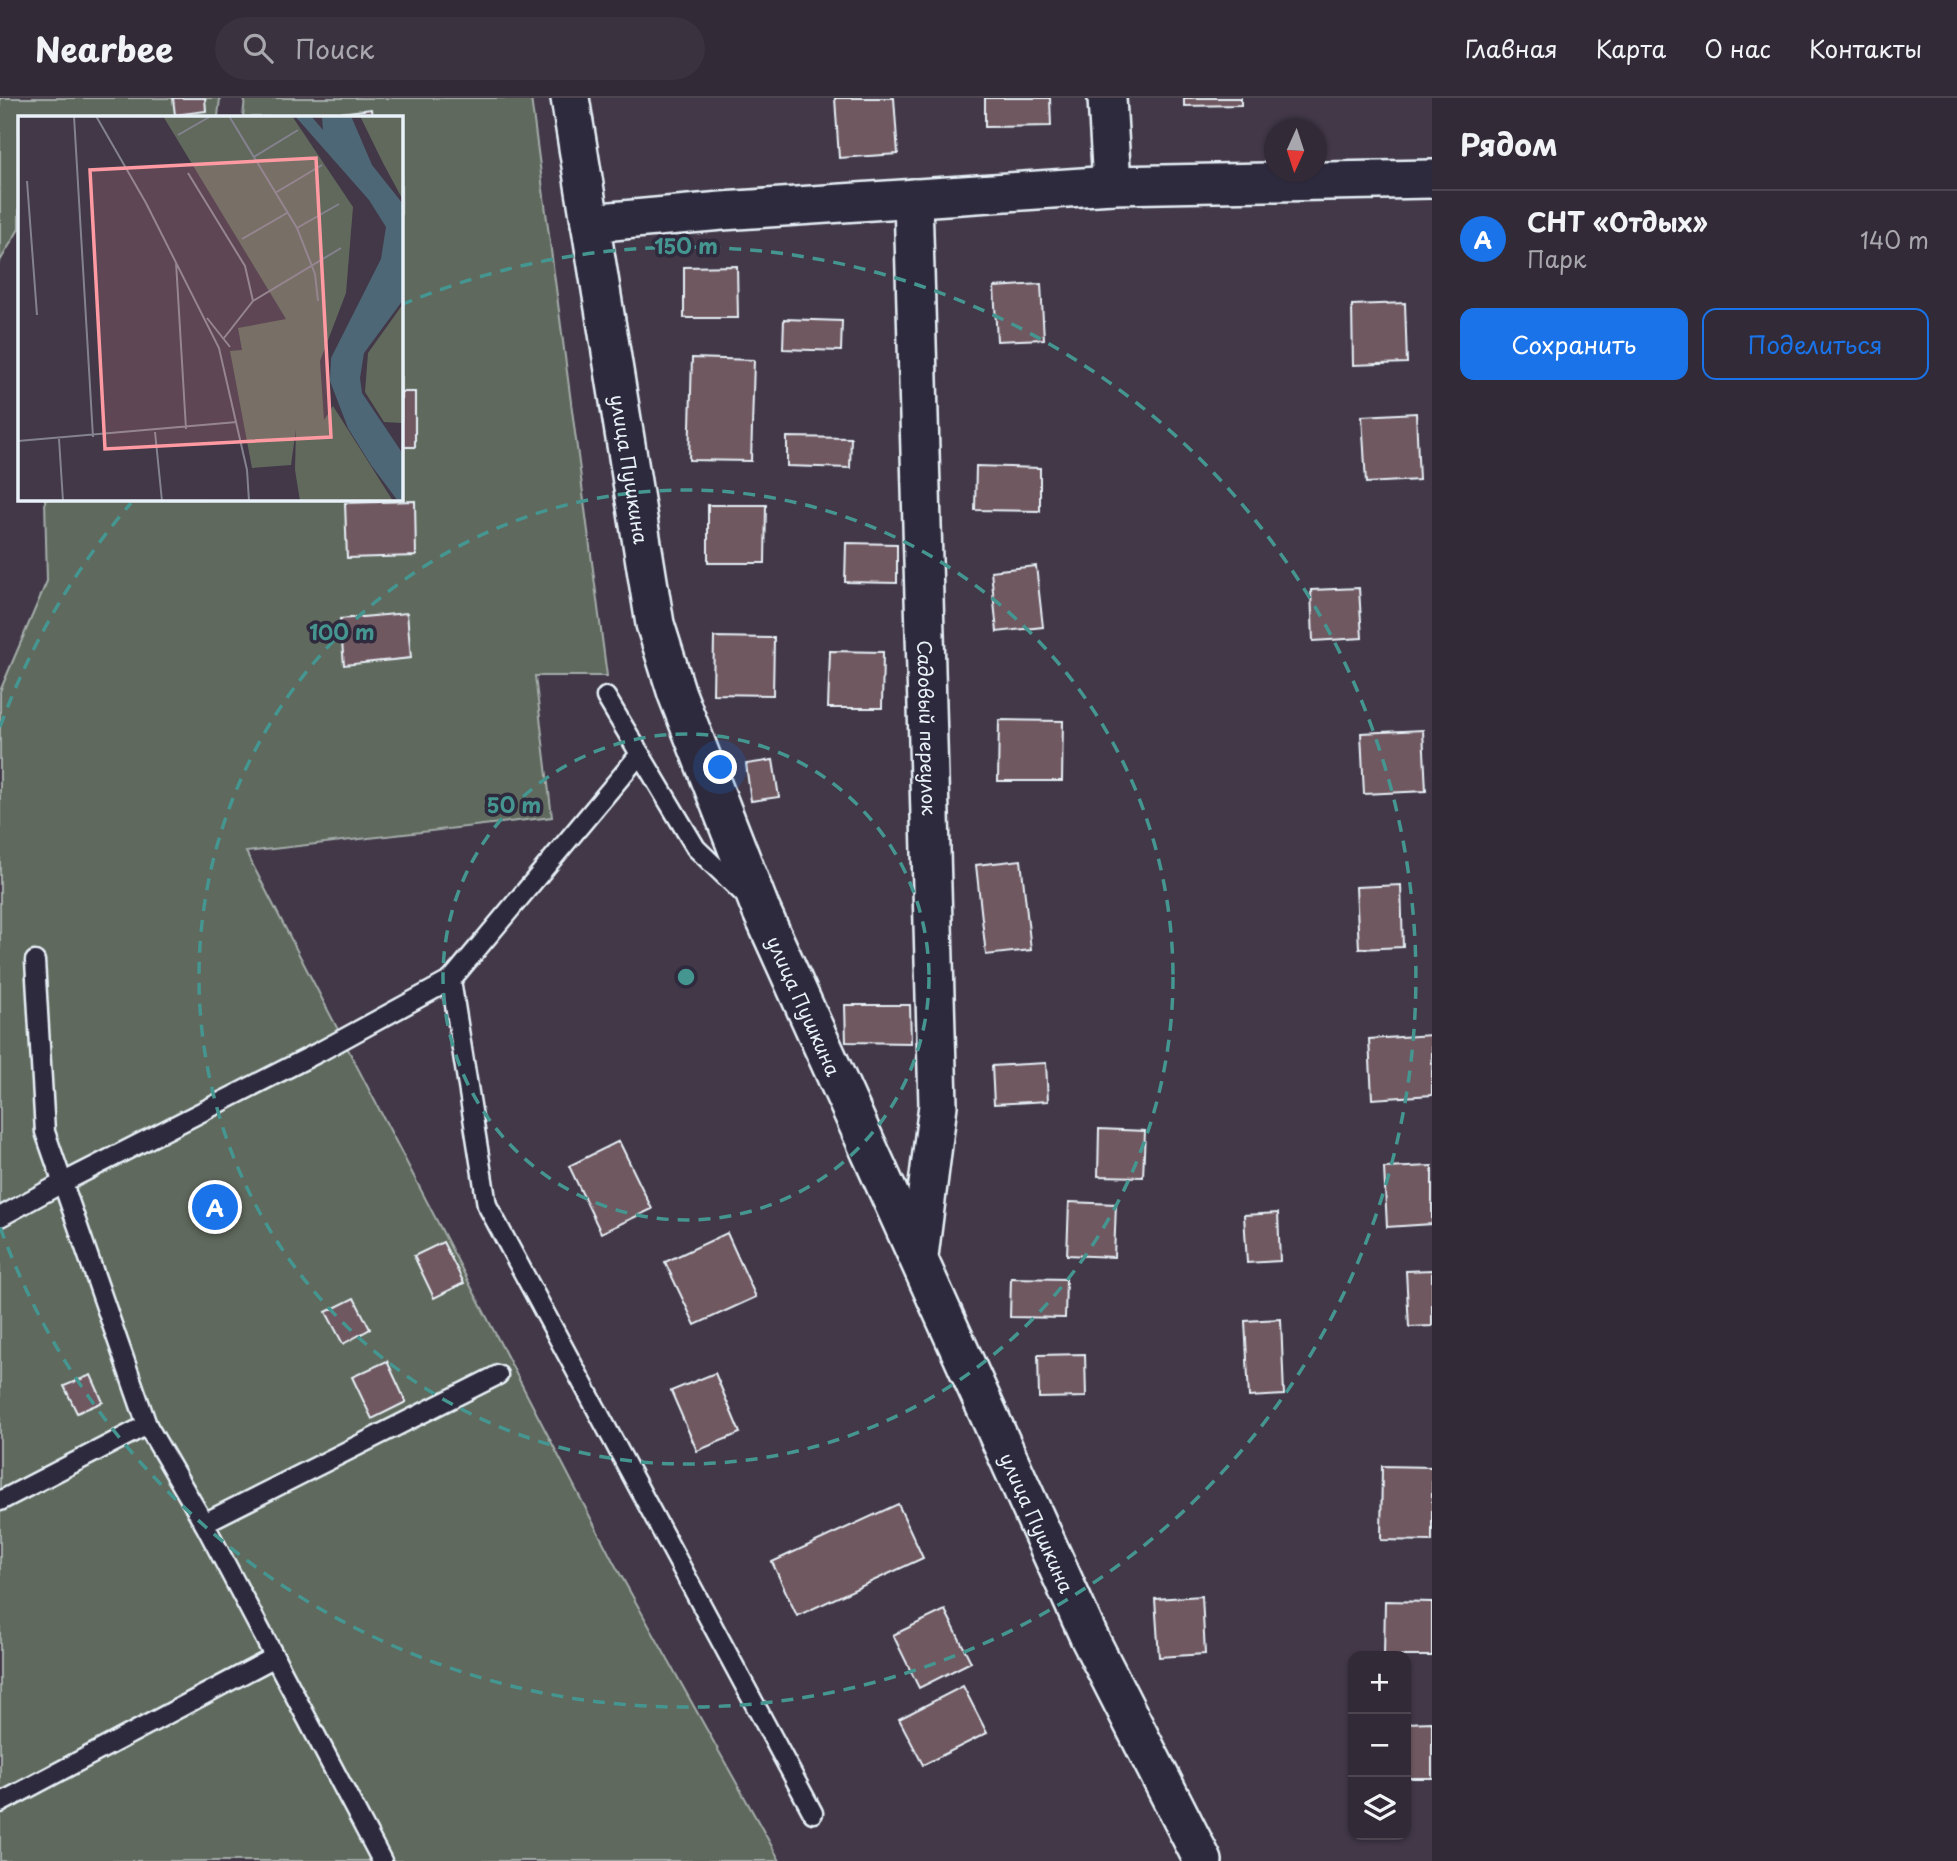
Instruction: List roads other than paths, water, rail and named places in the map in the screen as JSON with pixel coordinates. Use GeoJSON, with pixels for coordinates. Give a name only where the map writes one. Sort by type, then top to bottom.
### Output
{"type":"FeatureCollection","features":[{"type":"Feature","properties":{"kind":"street","name":"улица Пушкина"},"geometry":{"type":"LineString","coordinates":[[570,98],[655,624],[677,694],[761,911],[1089,1637],[1203,1861]]}},
{"type":"Feature","properties":{"kind":"street"},"geometry":{"type":"LineString","coordinates":[[1107,98],[1112,185]]}},
{"type":"Feature","properties":{"kind":"street"},"geometry":{"type":"LineString","coordinates":[[590,223],[1112,185],[1432,179]]}},
{"type":"Feature","properties":{"kind":"street","name":"Садовый переулок"},"geometry":{"type":"LineString","coordinates":[[913,198],[938,1105],[919,1257]]}},
{"type":"Feature","properties":{"kind":"lane"},"geometry":{"type":"LineString","coordinates":[[606,697],[696,848],[761,911]]}},
{"type":"Feature","properties":{"kind":"lane"},"geometry":{"type":"LineString","coordinates":[[0,1217],[321,1051],[451,980],[640,754]]}},
{"type":"Feature","properties":{"kind":"lane"},"geometry":{"type":"LineString","coordinates":[[35,961],[46,1132],[147,1425],[204,1523],[382,1861]]}},
{"type":"Feature","properties":{"kind":"lane"},"geometry":{"type":"LineString","coordinates":[[451,980],[487,1205],[813,1813]]}},
{"type":"Feature","properties":{"kind":"lane"},"geometry":{"type":"LineString","coordinates":[[204,1523],[498,1375]]}},
{"type":"Feature","properties":{"kind":"lane"},"geometry":{"type":"LineString","coordinates":[[0,1501],[147,1425]]}},
{"type":"Feature","properties":{"kind":"lane"},"geometry":{"type":"LineString","coordinates":[[0,1803],[275,1657]]}},
{"type":"Feature","properties":{"kind":"place","name":"СНТ «Отдых»"},"geometry":{"type":"Point","coordinates":[215,1207]}}]}
